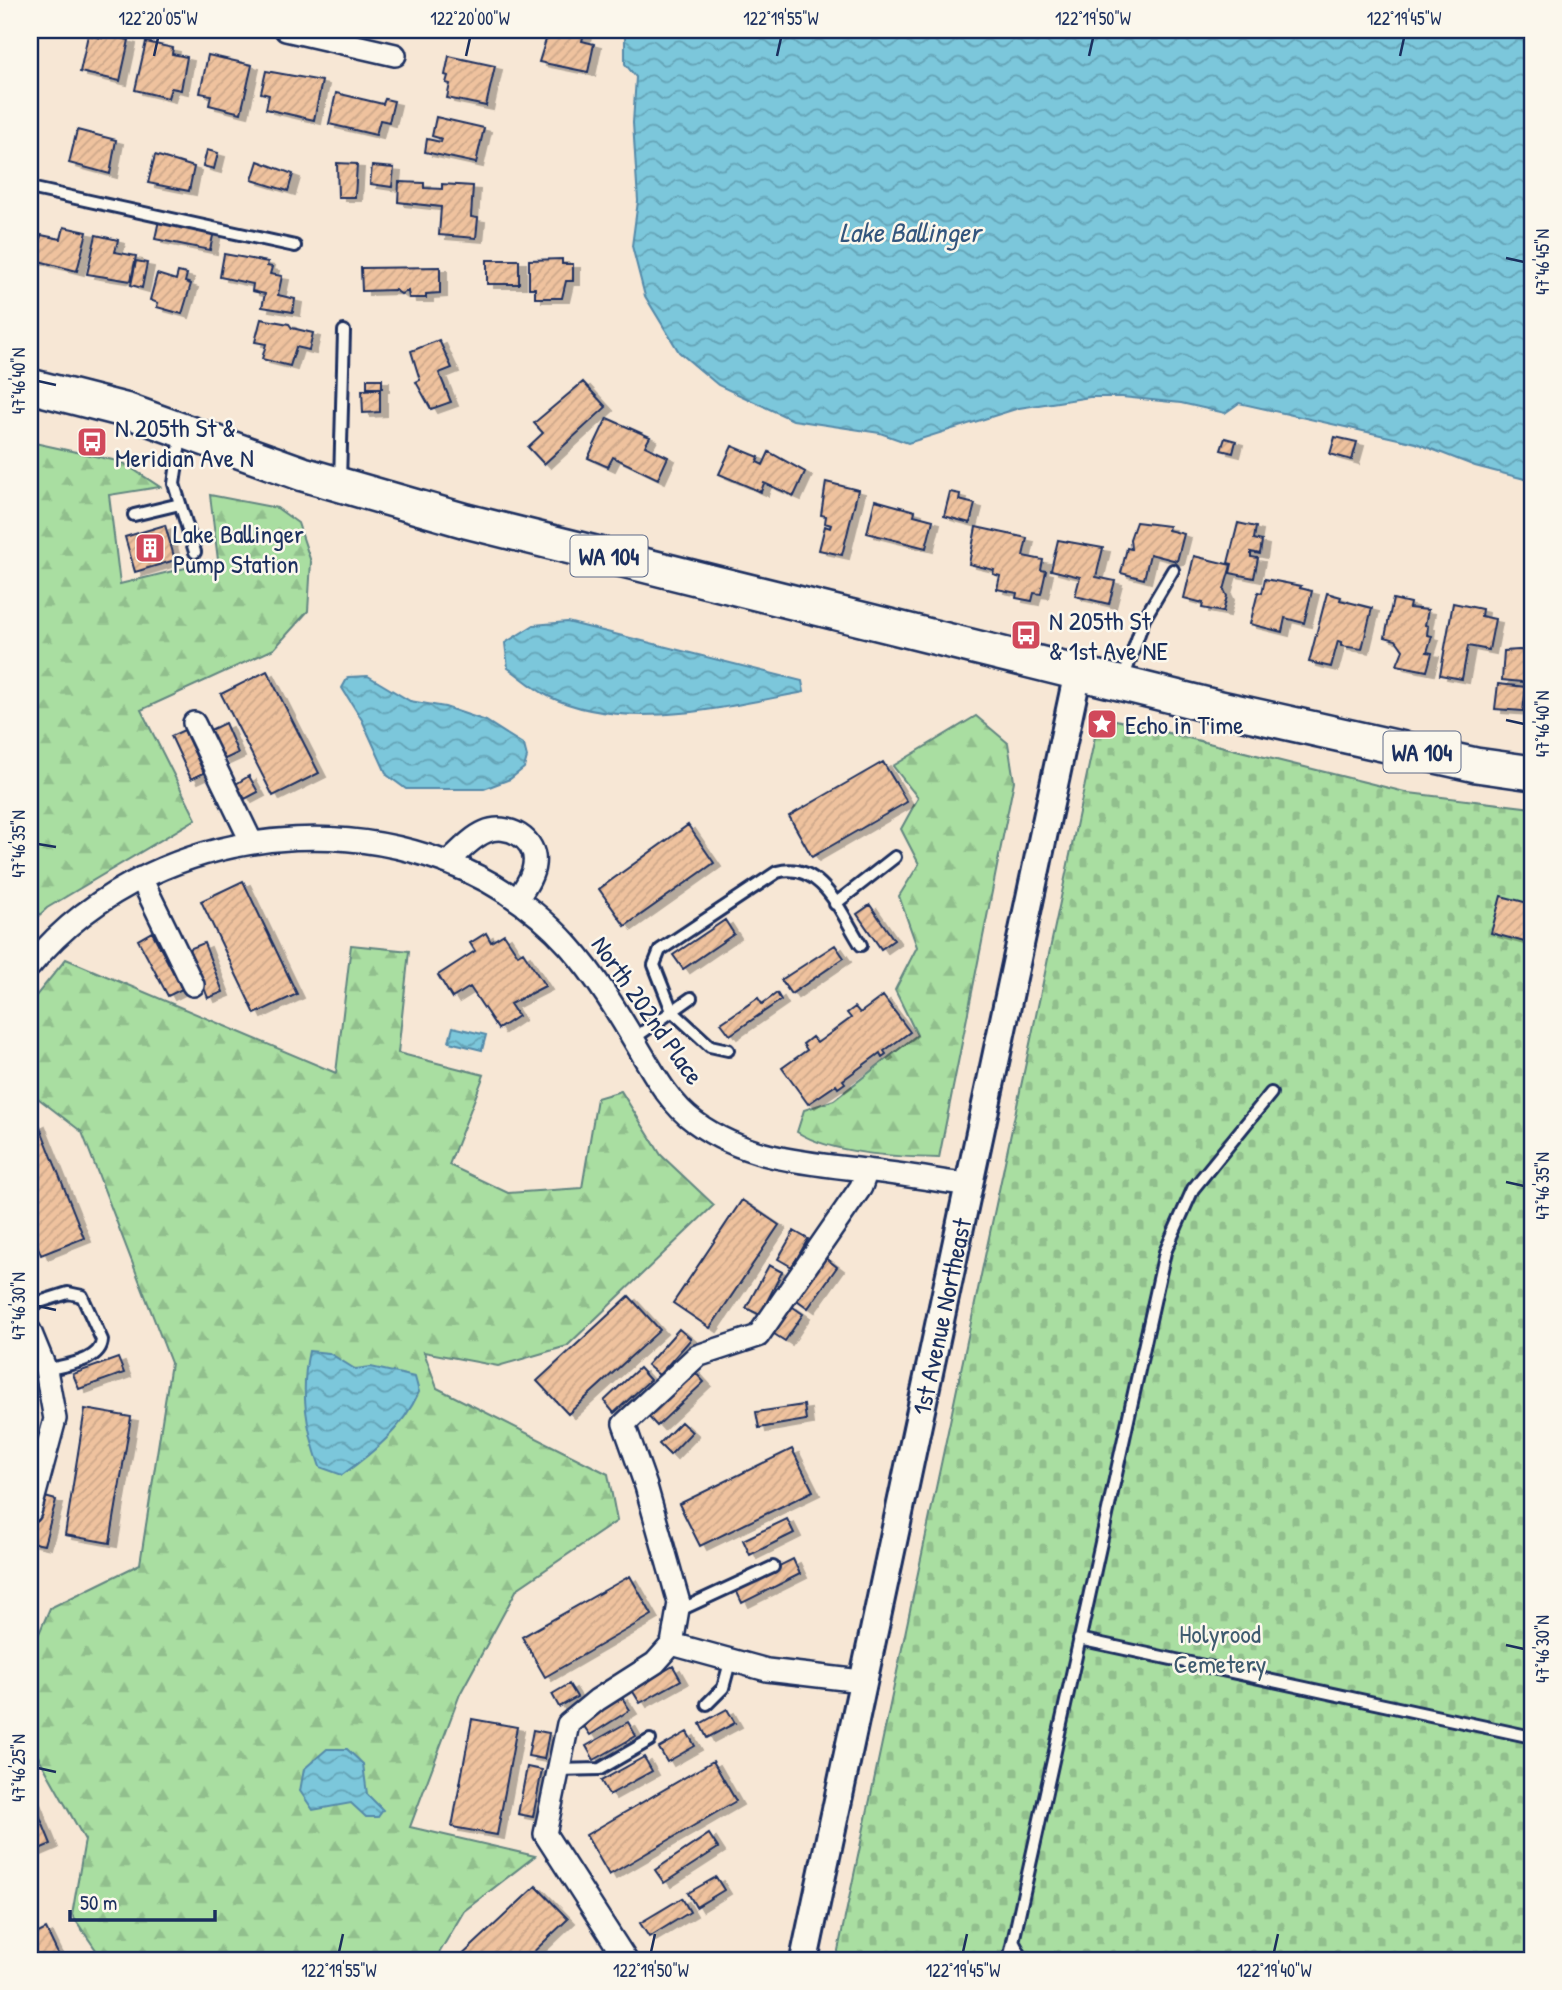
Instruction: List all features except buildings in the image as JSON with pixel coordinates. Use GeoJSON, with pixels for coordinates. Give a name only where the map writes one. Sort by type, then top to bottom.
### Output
{"type":"FeatureCollection","features":[{"type":"Feature","properties":{"kind":"main road","name":"WA 104"},"geometry":{"type":"LineString","coordinates":[[30,386],[128,411],[340,485],[466,521],[1122,683],[1476,765],[1532,773]]}},
{"type":"Feature","properties":{"kind":"street"},"geometry":{"type":"LineString","coordinates":[[286,30],[395,55]]}},
{"type":"Feature","properties":{"kind":"street","name":"1st Avenue Northeast"},"geometry":{"type":"LineString","coordinates":[[804,1960],[1078,672]]}},
{"type":"Feature","properties":{"kind":"street"},"geometry":{"type":"LineString","coordinates":[[194,723],[252,842]]}},
{"type":"Feature","properties":{"kind":"street"},"geometry":{"type":"LineString","coordinates":[[447,863],[483,833],[499,829],[517,833],[531,847],[534,865],[517,900]]}},
{"type":"Feature","properties":{"kind":"street","name":"North 202nd Place"},"geometry":{"type":"LineString","coordinates":[[30,966],[73,922],[141,878],[201,852],[252,842],[334,838],[377,843],[447,863],[488,881],[517,900],[568,946],[612,1005],[666,1092],[693,1121],[719,1138],[771,1157],[970,1185]]}},
{"type":"Feature","properties":{"kind":"street"},"geometry":{"type":"LineString","coordinates":[[141,878],[193,985]]}},
{"type":"Feature","properties":{"kind":"street"},"geometry":{"type":"LineString","coordinates":[[626,1960],[545,1834],[556,1770],[568,1724],[597,1700],[655,1663],[672,1644],[679,1603],[646,1486],[624,1424],[697,1356],[758,1336],[861,1187],[867,1170]]}},
{"type":"Feature","properties":{"kind":"street"},"geometry":{"type":"LineString","coordinates":[[30,1331],[46,1370],[55,1419],[36,1466],[30,1512]]}},
{"type":"Feature","properties":{"kind":"street"},"geometry":{"type":"LineString","coordinates":[[672,1644],[767,1670],[862,1681]]}},
{"type":"Feature","properties":{"kind":"lane"},"geometry":{"type":"LineString","coordinates":[[30,188],[295,246]]}},
{"type":"Feature","properties":{"kind":"lane"},"geometry":{"type":"LineString","coordinates":[[340,485],[344,331]]}},
{"type":"Feature","properties":{"kind":"lane"},"geometry":{"type":"LineString","coordinates":[[182,431],[174,484],[195,552]]}},
{"type":"Feature","properties":{"kind":"lane"},"geometry":{"type":"LineString","coordinates":[[134,515],[180,504]]}},
{"type":"Feature","properties":{"kind":"lane"},"geometry":{"type":"LineString","coordinates":[[1122,683],[1144,619],[1173,570]]}},
{"type":"Feature","properties":{"kind":"lane"},"geometry":{"type":"LineString","coordinates":[[835,904],[895,857]]}},
{"type":"Feature","properties":{"kind":"lane"},"geometry":{"type":"LineString","coordinates":[[728,1050],[710,1046],[671,1011],[654,965],[660,950],[777,872],[788,869],[806,873],[822,882],[861,945]]}},
{"type":"Feature","properties":{"kind":"lane"},"geometry":{"type":"LineString","coordinates":[[633,1039],[691,998]]}},
{"type":"Feature","properties":{"kind":"lane"},"geometry":{"type":"LineString","coordinates":[[1009,1960],[1165,1252],[1193,1189],[1271,1093]]}},
{"type":"Feature","properties":{"kind":"lane"},"geometry":{"type":"LineString","coordinates":[[30,1305],[68,1293],[82,1296],[102,1340],[102,1347],[95,1355],[46,1370]]}},
{"type":"Feature","properties":{"kind":"lane"},"geometry":{"type":"LineString","coordinates":[[678,1611],[774,1567]]}},
{"type":"Feature","properties":{"kind":"lane"},"geometry":{"type":"LineString","coordinates":[[1079,1639],[1532,1737]]}},
{"type":"Feature","properties":{"kind":"lane"},"geometry":{"type":"LineString","coordinates":[[707,1704],[723,1688],[730,1662]]}},
{"type":"Feature","properties":{"kind":"lane"},"geometry":{"type":"LineString","coordinates":[[556,1770],[600,1769],[650,1740]]}},
{"type":"Feature","properties":{"kind":"lane"},"geometry":{"type":"LineString","coordinates":[[1013,1941],[1023,1960]]}},
{"type":"Feature","properties":{"kind":"green space"},"geometry":{"type":"Polygon","coordinates":[[[30,442],[122,462],[160,487],[109,495],[120,584],[218,560],[210,495],[277,508],[298,523],[311,562],[308,611],[274,649],[141,710],[196,819],[47,908],[30,924],[30,442]]]}},
{"type":"Feature","properties":{"kind":"green space"},"geometry":{"type":"Polygon","coordinates":[[[976,716],[1008,743],[1014,781],[939,1158],[865,1153],[811,1139],[797,1132],[804,1110],[834,1100],[917,1035],[895,990],[917,947],[899,896],[919,864],[901,829],[918,798],[893,766],[976,716]]]}},
{"type":"Feature","properties":{"kind":"green space","name":"Holyrood Cemetery"},"geometry":{"type":"Polygon","coordinates":[[[1116,720],[1409,793],[1532,808],[1532,1960],[836,1960],[1096,732],[1116,720]]]}},
{"type":"Feature","properties":{"kind":"green space"},"geometry":{"type":"Polygon","coordinates":[[[351,945],[409,951],[398,1053],[484,1075],[449,1165],[508,1193],[582,1188],[597,1098],[621,1091],[661,1155],[714,1205],[567,1346],[498,1366],[424,1352],[437,1388],[608,1474],[617,1521],[517,1589],[460,1694],[410,1827],[535,1856],[464,1911],[435,1960],[103,1960],[72,1915],[85,1840],[30,1742],[30,1654],[50,1608],[140,1564],[171,1363],[82,1132],[30,1092],[30,1003],[66,959],[336,1073],[351,945]]]}},
{"type":"Feature","properties":{"kind":"water","name":"Lake Ballinger"},"geometry":{"type":"Polygon","coordinates":[[[625,30],[1532,30],[1532,481],[1475,466],[1416,443],[1239,403],[1225,413],[1181,403],[1122,397],[1090,397],[1019,408],[908,443],[880,433],[793,420],[718,385],[679,352],[645,296],[632,246],[638,201],[633,123],[636,77],[625,64],[625,30]]]}},
{"type":"Feature","properties":{"kind":"water"},"geometry":{"type":"Polygon","coordinates":[[[567,622],[802,681],[804,692],[675,714],[609,713],[578,707],[548,696],[508,668],[505,643],[534,625],[567,622]]]}},
{"type":"Feature","properties":{"kind":"water"},"geometry":{"type":"Polygon","coordinates":[[[368,676],[410,701],[445,707],[486,721],[524,745],[527,757],[524,768],[510,779],[484,789],[406,789],[387,775],[362,720],[342,688],[348,677],[368,676]]]}},
{"type":"Feature","properties":{"kind":"water"},"geometry":{"type":"Polygon","coordinates":[[[453,1027],[486,1035],[482,1050],[449,1042],[453,1027]]]}},
{"type":"Feature","properties":{"kind":"water"},"geometry":{"type":"Polygon","coordinates":[[[309,1351],[329,1353],[355,1369],[371,1367],[415,1377],[419,1392],[386,1439],[342,1475],[320,1467],[311,1438],[305,1395],[309,1351]]]}},
{"type":"Feature","properties":{"kind":"water"},"geometry":{"type":"Polygon","coordinates":[[[327,1749],[347,1749],[363,1764],[367,1794],[383,1810],[378,1817],[366,1817],[351,1803],[313,1810],[300,1791],[304,1769],[327,1749]]]}},
{"type":"Feature","properties":{"kind":"place","name":"N 205th St & Meridian Ave N"},"geometry":{"type":"Point","coordinates":[92,442]}},
{"type":"Feature","properties":{"kind":"place","name":"Lake Ballinger Pump Station"},"geometry":{"type":"Point","coordinates":[150,548]}},
{"type":"Feature","properties":{"kind":"place","name":"N 205th St & 1st Ave NE"},"geometry":{"type":"Point","coordinates":[1026,635]}},
{"type":"Feature","properties":{"kind":"place","name":"Echo in Time"},"geometry":{"type":"Point","coordinates":[1102,724]}}]}
